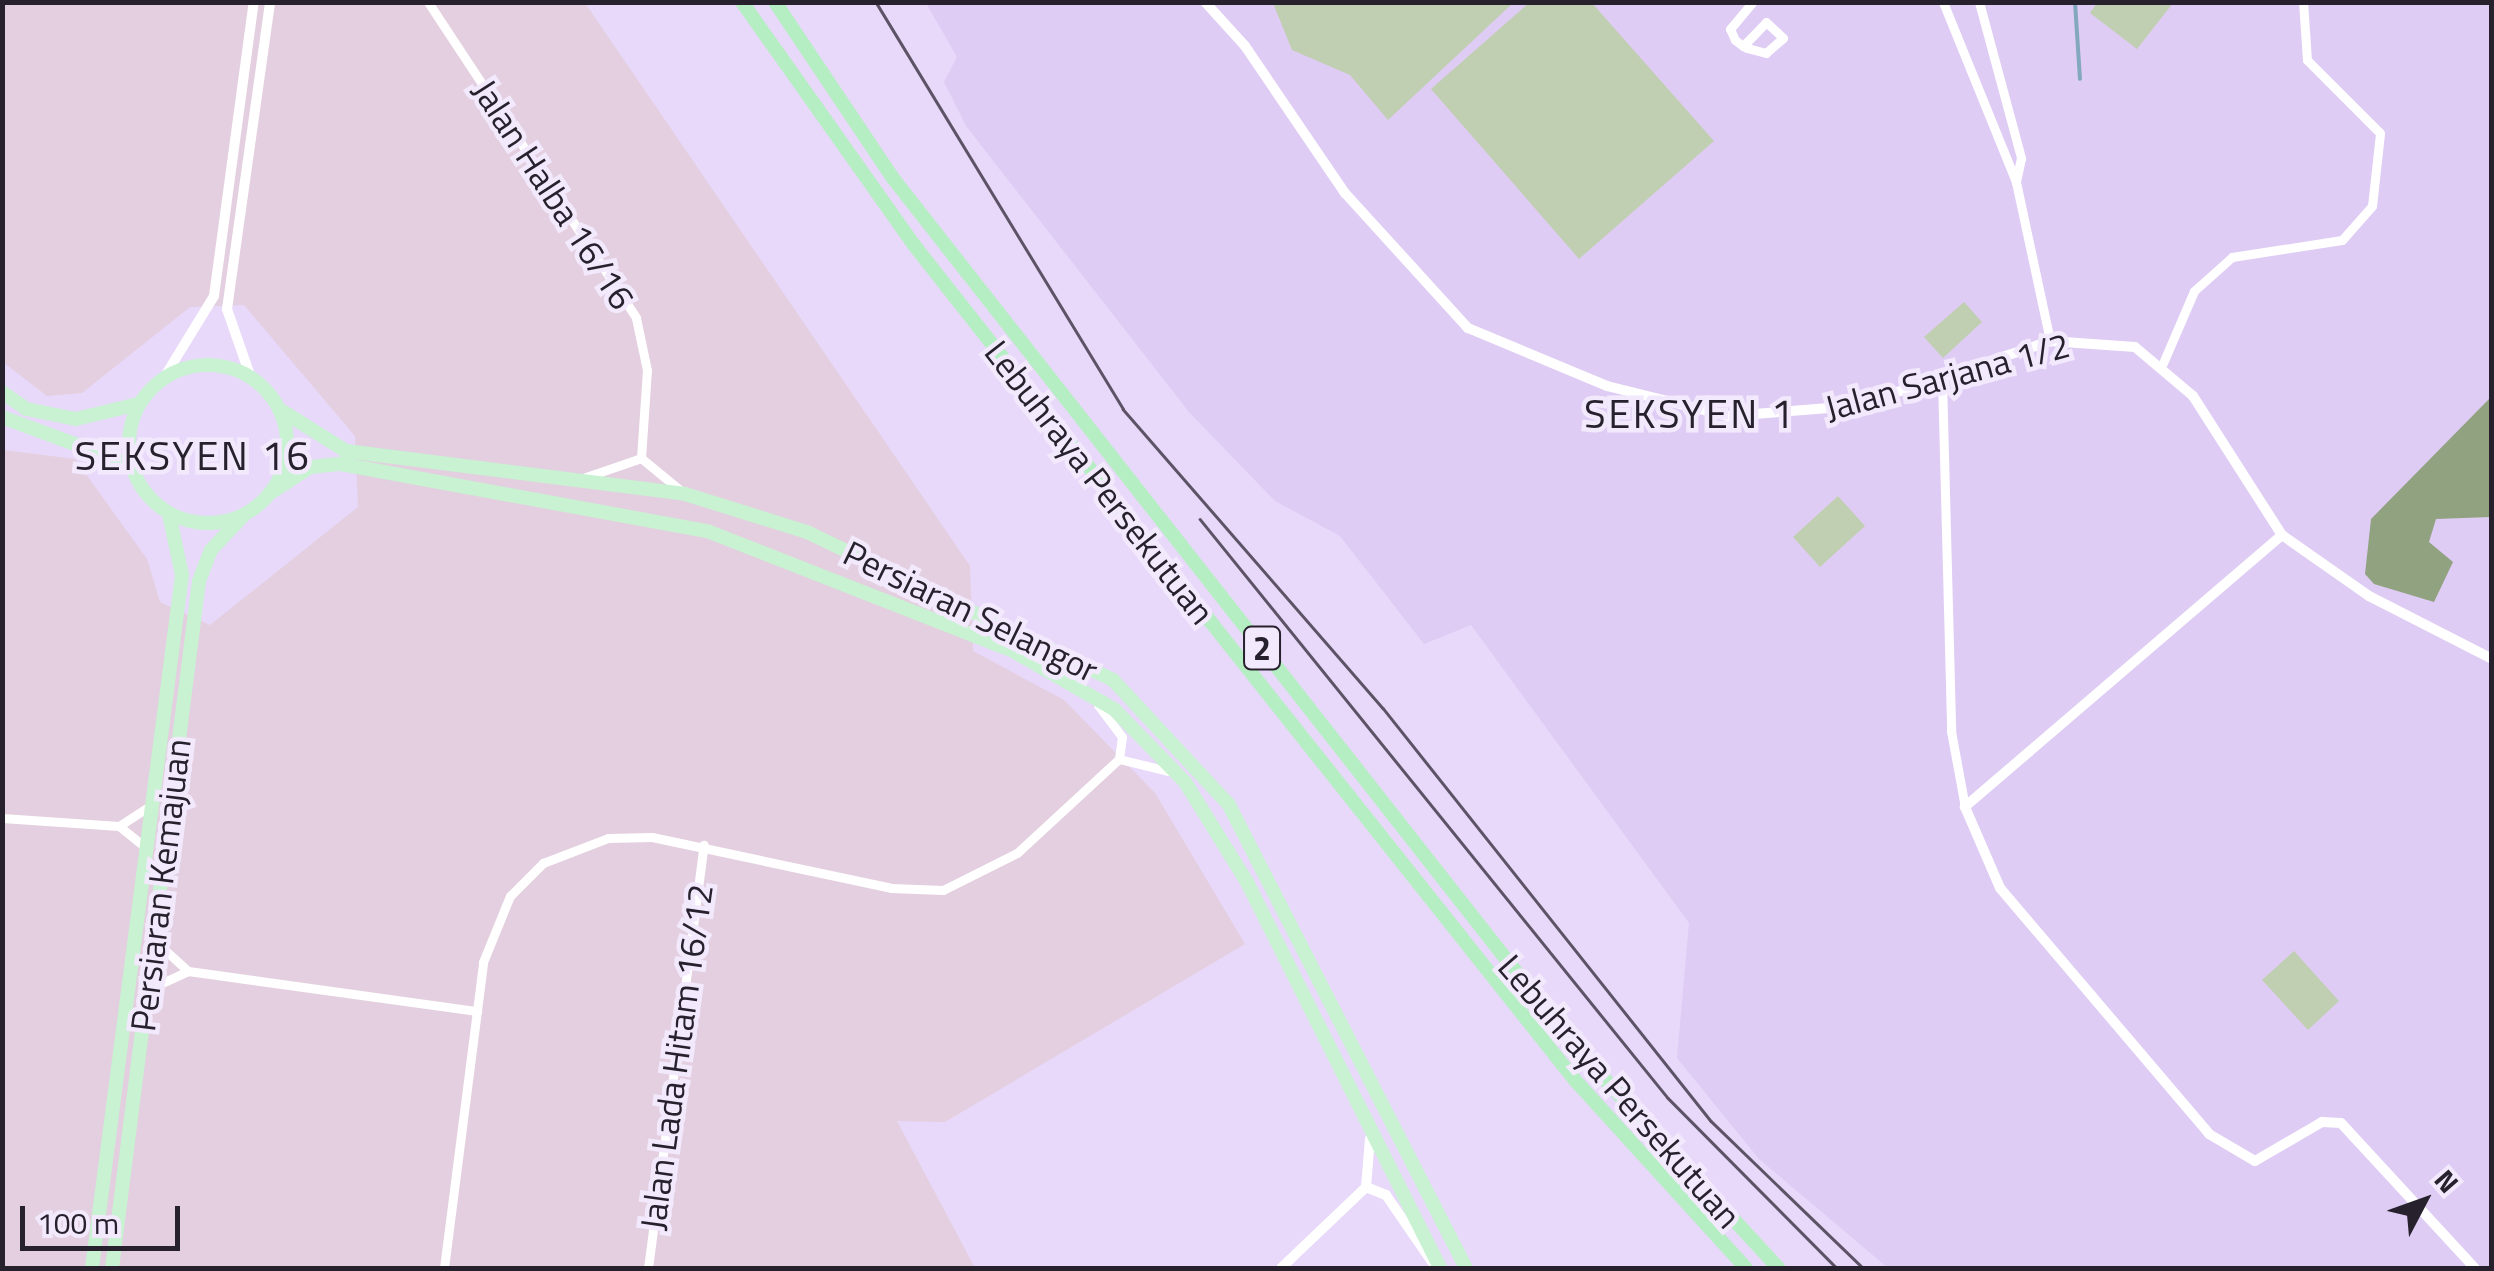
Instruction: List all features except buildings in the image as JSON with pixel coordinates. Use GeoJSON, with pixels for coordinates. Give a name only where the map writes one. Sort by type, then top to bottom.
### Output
{"type":"FeatureCollection","features":[{"type":"Feature","properties":{"kind":"highway","name":"Lebuhraya Persekutuan"},"geometry":{"type":"LineString","coordinates":[[742,2],[914,245],[1222,636],[1574,1079],[1746,1268]]}},
{"type":"Feature","properties":{"kind":"highway","name":"Lebuhraya Persekutuan"},"geometry":{"type":"LineString","coordinates":[[776,2],[892,177],[1576,1048],[1778,1268]]}},
{"type":"Feature","properties":{"kind":"main road"},"geometry":{"type":"LineString","coordinates":[[2,392],[26,409],[76,419],[138,404],[165,376],[208,364],[251,378],[279,410],[287,452],[272,492],[242,516],[193,523],[169,514],[131,465],[2,417]]}},
{"type":"Feature","properties":{"kind":"main road"},"geometry":{"type":"LineString","coordinates":[[131,465],[138,404]]}},
{"type":"Feature","properties":{"kind":"main road","name":"Persiaran Selangor"},"geometry":{"type":"LineString","coordinates":[[279,410],[346,451],[686,494],[807,532],[1016,626],[1147,708],[1212,778],[1290,909],[1466,1268]]}},
{"type":"Feature","properties":{"kind":"main road","name":"Persiaran Selangor"},"geometry":{"type":"LineString","coordinates":[[272,492],[310,467],[341,464],[707,531],[1072,682],[1114,709],[1185,782],[1356,1090],[1439,1268]]}},
{"type":"Feature","properties":{"kind":"main road","name":"Persiaran Kemajuan"},"geometry":{"type":"LineString","coordinates":[[92,1268],[182,576],[169,514]]}},
{"type":"Feature","properties":{"kind":"main road","name":"Persiaran Kemajuan"},"geometry":{"type":"LineString","coordinates":[[112,1268],[199,581],[211,550],[242,516]]}},
{"type":"Feature","properties":{"kind":"main road"},"geometry":{"type":"LineString","coordinates":[[112,1122],[129,1124]]}},
{"type":"Feature","properties":{"kind":"main road"},"geometry":{"type":"LineString","coordinates":[[107,1158],[124,1159]]}},
{"type":"Feature","properties":{"kind":"street"},"geometry":{"type":"LineString","coordinates":[[165,376],[214,296],[254,2]]}},
{"type":"Feature","properties":{"kind":"street"},"geometry":{"type":"LineString","coordinates":[[251,378],[227,309],[270,2]]}},
{"type":"Feature","properties":{"kind":"street","name":"Jalan Halba 16/16"},"geometry":{"type":"LineString","coordinates":[[428,2],[636,318],[647,370],[642,458]]}},
{"type":"Feature","properties":{"kind":"street","name":"Jalan Sarjana 1/2"},"geometry":{"type":"LineString","coordinates":[[1204,2],[1246,46],[1346,193],[1468,328],[1692,414],[1855,406],[2050,340],[2123,344],[2163,364]]}},
{"type":"Feature","properties":{"kind":"street"},"geometry":{"type":"LineString","coordinates":[[1743,46],[1730,29],[1753,2]]}},
{"type":"Feature","properties":{"kind":"street"},"geometry":{"type":"LineString","coordinates":[[1943,2],[2016,182],[2050,340]]}},
{"type":"Feature","properties":{"kind":"street"},"geometry":{"type":"LineString","coordinates":[[1979,2],[2020,158],[2016,182]]}},
{"type":"Feature","properties":{"kind":"street"},"geometry":{"type":"LineString","coordinates":[[2303,2],[2308,60],[2380,133],[2372,206],[2342,240],[2232,257],[2194,291],[2163,364],[2282,535],[2369,596],[2492,658]]}},
{"type":"Feature","properties":{"kind":"street"},"geometry":{"type":"LineString","coordinates":[[1942,379],[1951,731],[1965,807],[2000,888],[2209,1134],[2255,1160],[2322,1122],[2341,1123],[2475,1268]]}},
{"type":"Feature","properties":{"kind":"street"},"geometry":{"type":"LineString","coordinates":[[579,479],[642,458],[686,494]]}},
{"type":"Feature","properties":{"kind":"street"},"geometry":{"type":"LineString","coordinates":[[1965,807],[2282,535]]}},
{"type":"Feature","properties":{"kind":"street"},"geometry":{"type":"LineString","coordinates":[[1072,682],[1116,724],[1119,759]]}},
{"type":"Feature","properties":{"kind":"street"},"geometry":{"type":"LineString","coordinates":[[444,1268],[477,1011],[496,920],[543,864],[608,838],[704,845],[891,888],[943,890],[1017,853],[1119,759],[1149,759],[1185,782]]}},
{"type":"Feature","properties":{"kind":"street"},"geometry":{"type":"LineString","coordinates":[[120,826],[151,806]]}},
{"type":"Feature","properties":{"kind":"street"},"geometry":{"type":"LineString","coordinates":[[2,818],[120,826],[145,847]]}},
{"type":"Feature","properties":{"kind":"street","name":"Jalan Lada Hitam 16/12"},"geometry":{"type":"LineString","coordinates":[[648,1268],[704,845]]}},
{"type":"Feature","properties":{"kind":"street"},"geometry":{"type":"LineString","coordinates":[[154,938],[188,971]]}},
{"type":"Feature","properties":{"kind":"street"},"geometry":{"type":"LineString","coordinates":[[148,990],[188,971],[477,1011]]}},
{"type":"Feature","properties":{"kind":"street"},"geometry":{"type":"LineString","coordinates":[[1280,1268],[1366,1187],[1374,1158],[1356,1090]]}},
{"type":"Feature","properties":{"kind":"street"},"geometry":{"type":"LineString","coordinates":[[1366,1187],[1386,1194],[1439,1268]]}},
{"type":"Feature","properties":{"kind":"shaded area"},"geometry":{"type":"Polygon","coordinates":[[[2,3],[585,3],[970,566],[973,651],[1064,700],[1155,793],[1245,944],[945,1122],[897,1121],[975,1268],[3,1268],[3,450],[75,459],[147,559],[160,602],[210,625],[358,507],[355,436],[244,305],[190,307],[82,393],[47,396],[3,362],[2,3]]]}},
{"type":"Feature","properties":{"kind":"shaded area"},"geometry":{"type":"Polygon","coordinates":[[[926,3],[2491,3],[2491,1268],[1888,1268],[1759,1159],[1677,1058],[1689,923],[1471,625],[1424,644],[1340,536],[1275,501],[1189,412],[966,126],[944,82],[957,57],[926,3]]]}},
{"type":"Feature","properties":{"kind":"green space"},"geometry":{"type":"Polygon","coordinates":[[[1273,2],[1513,3],[1388,120],[1350,75],[1292,50],[1273,2]]]}},
{"type":"Feature","properties":{"kind":"green space"},"geometry":{"type":"Polygon","coordinates":[[[1530,2],[1592,3],[1714,141],[1579,259],[1431,89],[1530,2]]]}},
{"type":"Feature","properties":{"kind":"green space"},"geometry":{"type":"Polygon","coordinates":[[[2097,2],[2173,3],[2137,49],[2090,13],[2097,2]]]}},
{"type":"Feature","properties":{"kind":"green space"},"geometry":{"type":"Polygon","coordinates":[[[1964,302],[1982,322],[1943,358],[1924,337],[1964,302]]]}},
{"type":"Feature","properties":{"kind":"green space"},"geometry":{"type":"Polygon","coordinates":[[[2491,397],[2491,517],[2436,519],[2429,542],[2453,562],[2434,602],[2374,584],[2365,574],[2371,519],[2491,397]]]}},
{"type":"Feature","properties":{"kind":"green space"},"geometry":{"type":"Polygon","coordinates":[[[1838,496],[1865,526],[1820,567],[1793,537],[1838,496]]]}},
{"type":"Feature","properties":{"kind":"green space"},"geometry":{"type":"Polygon","coordinates":[[[2294,951],[2339,1001],[2308,1030],[2262,980],[2294,951]]]}},
{"type":"Feature","properties":{"kind":"waterway"},"geometry":{"type":"LineString","coordinates":[[2075,2],[2080,79]]}},
{"type":"Feature","properties":{"kind":"tram line"},"geometry":{"type":"LineString","coordinates":[[876,2],[1123,409],[1383,708],[1711,1121],[1863,1268]]}},
{"type":"Feature","properties":{"kind":"tram line"},"geometry":{"type":"LineString","coordinates":[[1200,519],[1668,1098],[1837,1268]]}},
{"type":"Feature","properties":{"kind":"district","name":"SEKSYEN 1"},"geometry":{"type":"Point","coordinates":[1690,414]}},
{"type":"Feature","properties":{"kind":"district","name":"SEKSYEN 16"},"geometry":{"type":"Point","coordinates":[193,456]}}]}
